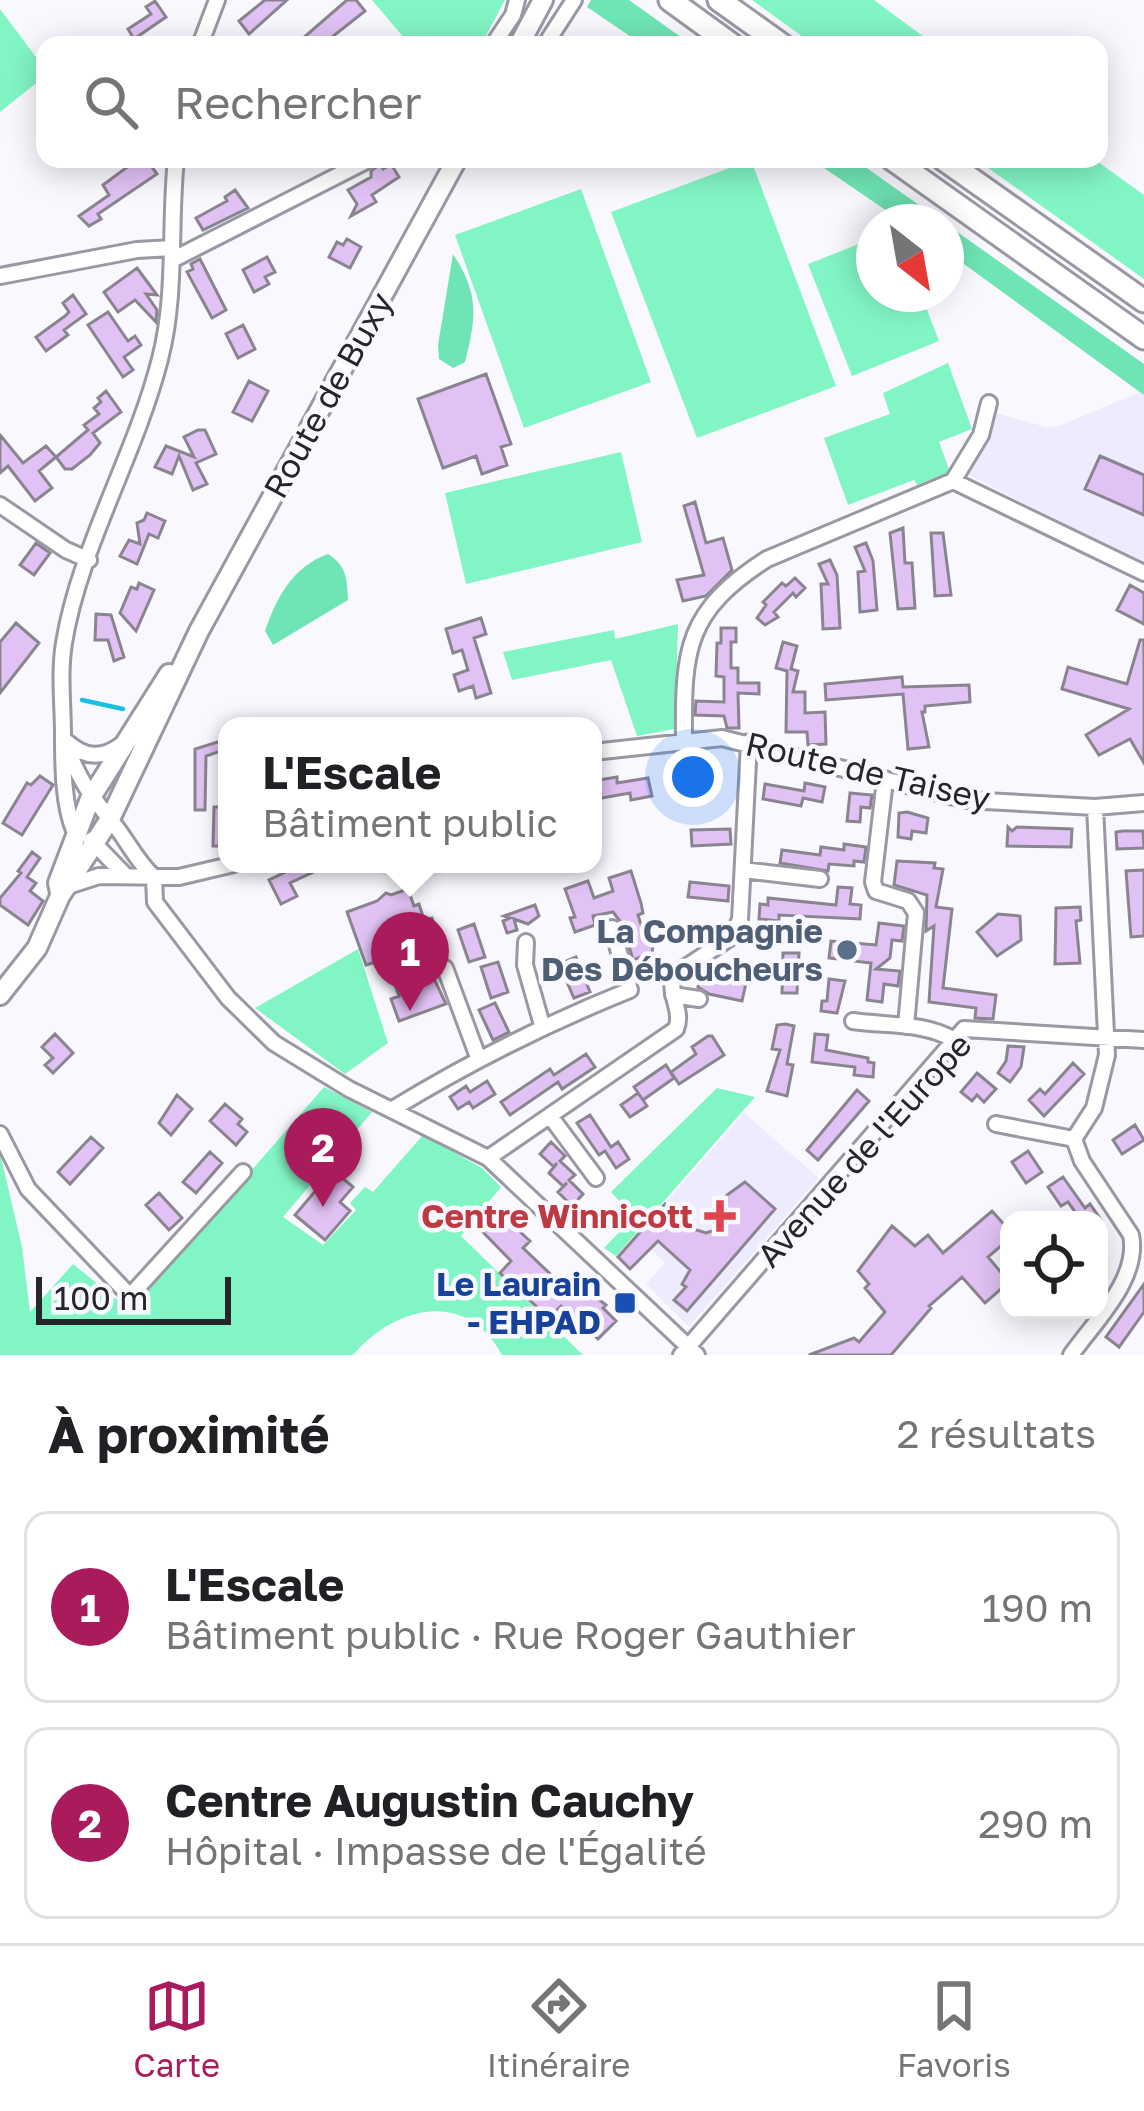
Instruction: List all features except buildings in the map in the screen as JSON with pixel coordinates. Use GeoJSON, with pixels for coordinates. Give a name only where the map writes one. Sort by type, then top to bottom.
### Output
{"type":"FeatureCollection","features":[{"type":"Feature","properties":{"kind":"highway"},"geometry":{"type":"LineString","coordinates":[[670,0],[720,36]]}},
{"type":"Feature","properties":{"kind":"highway"},"geometry":{"type":"LineString","coordinates":[[719,0],[769,36]]}},
{"type":"Feature","properties":{"kind":"highway"},"geometry":{"type":"LineString","coordinates":[[905,168],[1144,338]]}},
{"type":"Feature","properties":{"kind":"highway"},"geometry":{"type":"LineString","coordinates":[[956,168],[1144,301]]}},
{"type":"Feature","properties":{"kind":"main road"},"geometry":{"type":"LineString","coordinates":[[524,36],[543,0]]}},
{"type":"Feature","properties":{"kind":"main road","name":"Route de Buxy"},"geometry":{"type":"LineString","coordinates":[[0,995],[37,948],[64,891],[110,819],[199,631],[452,168]]}},
{"type":"Feature","properties":{"kind":"main road","name":"Route de Buxy"},"geometry":{"type":"LineString","coordinates":[[64,891],[58,883],[88,805],[199,631]]}},
{"type":"Feature","properties":{"kind":"street"},"geometry":{"type":"LineString","coordinates":[[203,36],[217,0]]}},
{"type":"Feature","properties":{"kind":"street"},"geometry":{"type":"LineString","coordinates":[[499,36],[518,0]]}},
{"type":"Feature","properties":{"kind":"street"},"geometry":{"type":"LineString","coordinates":[[551,36],[574,0]]}},
{"type":"Feature","properties":{"kind":"street","name":"Route de Buxy"},"geometry":{"type":"LineString","coordinates":[[75,833],[68,817],[63,739],[64,643],[89,560],[152,390],[168,314],[176,168]]}},
{"type":"Feature","properties":{"kind":"street"},"geometry":{"type":"LineString","coordinates":[[0,276],[137,250],[172,254],[351,168]]}},
{"type":"Feature","properties":{"kind":"street"},"geometry":{"type":"LineString","coordinates":[[684,739],[687,650],[696,627],[725,591],[767,560],[953,481],[981,435],[989,403]]}},
{"type":"Feature","properties":{"kind":"street"},"geometry":{"type":"LineString","coordinates":[[953,481],[1144,573]]}},
{"type":"Feature","properties":{"kind":"street"},"geometry":{"type":"LineString","coordinates":[[0,505],[89,560]]}},
{"type":"Feature","properties":{"kind":"street","name":"Route de Taisey"},"geometry":{"type":"LineString","coordinates":[[602,751],[722,738],[966,800],[1095,807],[1144,803]]}},
{"type":"Feature","properties":{"kind":"street"},"geometry":{"type":"LineString","coordinates":[[63,739],[81,753],[96,756],[126,741]]}},
{"type":"Feature","properties":{"kind":"street","name":"Route de Buxy"},"geometry":{"type":"LineString","coordinates":[[63,739],[88,805],[94,844]]}},
{"type":"Feature","properties":{"kind":"street"},"geometry":{"type":"LineString","coordinates":[[488,1157],[672,1034],[680,1021],[673,994],[675,974],[736,930],[748,742]]}},
{"type":"Feature","properties":{"kind":"street"},"geometry":{"type":"LineString","coordinates":[[885,780],[873,882],[876,891],[908,901],[916,913],[906,1026]]}},
{"type":"Feature","properties":{"kind":"street","name":"Route de Buxy"},"geometry":{"type":"LineString","coordinates":[[88,805],[110,819]]}},
{"type":"Feature","properties":{"kind":"street"},"geometry":{"type":"LineString","coordinates":[[1074,1139],[1094,1108],[1108,1041],[1095,807]]}},
{"type":"Feature","properties":{"kind":"street"},"geometry":{"type":"LineString","coordinates":[[110,819],[154,877],[155,902],[250,1023],[306,1066],[488,1157],[689,1352]]}},
{"type":"Feature","properties":{"kind":"street"},"geometry":{"type":"LineString","coordinates":[[94,844],[125,875]]}},
{"type":"Feature","properties":{"kind":"street"},"geometry":{"type":"LineString","coordinates":[[64,891],[99,876],[154,877],[218,869]]}},
{"type":"Feature","properties":{"kind":"street"},"geometry":{"type":"LineString","coordinates":[[743,870],[820,879]]}},
{"type":"Feature","properties":{"kind":"street"},"geometry":{"type":"LineString","coordinates":[[391,1110],[478,1057],[542,1025],[629,991],[612,928]]}},
{"type":"Feature","properties":{"kind":"street"},"geometry":{"type":"LineString","coordinates":[[526,942],[525,964],[542,1025]]}},
{"type":"Feature","properties":{"kind":"street"},"geometry":{"type":"LineString","coordinates":[[445,968],[478,1057]]}},
{"type":"Feature","properties":{"kind":"street"},"geometry":{"type":"LineString","coordinates":[[673,994],[699,999]]}},
{"type":"Feature","properties":{"kind":"street"},"geometry":{"type":"LineString","coordinates":[[853,1021],[906,1026],[947,1034],[954,1040]]}},
{"type":"Feature","properties":{"kind":"street","name":"Avenue de l'Europe"},"geometry":{"type":"LineString","coordinates":[[689,1352],[954,1040],[971,1027],[1108,1041],[1144,1040]]}},
{"type":"Feature","properties":{"kind":"street"},"geometry":{"type":"LineString","coordinates":[[550,1116],[596,1178]]}},
{"type":"Feature","properties":{"kind":"street"},"geometry":{"type":"LineString","coordinates":[[996,1124],[1074,1139]]}},
{"type":"Feature","properties":{"kind":"street"},"geometry":{"type":"LineString","coordinates":[[0,1134],[28,1189],[130,1296],[243,1172]]}},
{"type":"Feature","properties":{"kind":"street"},"geometry":{"type":"LineString","coordinates":[[1071,1355],[1128,1271],[1137,1236],[1082,1162],[1074,1139]]}},
{"type":"Feature","properties":{"kind":"shaded area"},"geometry":{"type":"Polygon","coordinates":[[[1140,392],[1144,395],[1144,564],[967,474],[997,413],[1046,427],[1059,426],[1140,392]]]}},
{"type":"Feature","properties":{"kind":"shaded area","name":"Centre Winnicott"},"geometry":{"type":"Polygon","coordinates":[[[744,1113],[819,1178],[689,1327],[646,1284],[665,1263],[637,1235],[744,1113]]]}},
{"type":"Feature","properties":{"kind":"green space"},"geometry":{"type":"Polygon","coordinates":[[[372,0],[505,0],[486,36],[402,36],[372,0]]]}},
{"type":"Feature","properties":{"kind":"green space"},"geometry":{"type":"Polygon","coordinates":[[[591,0],[629,0],[679,36],[630,36],[587,7],[591,0]]]}},
{"type":"Feature","properties":{"kind":"green space"},"geometry":{"type":"Polygon","coordinates":[[[752,0],[874,0],[923,36],[802,36],[752,0]]]}},
{"type":"Feature","properties":{"kind":"green space"},"geometry":{"type":"Polygon","coordinates":[[[0,9],[36,57],[36,83],[0,112],[0,9]]]}},
{"type":"Feature","properties":{"kind":"green space"},"geometry":{"type":"Polygon","coordinates":[[[729,168],[754,168],[836,386],[697,438],[611,212],[729,168]]]}},
{"type":"Feature","properties":{"kind":"green space"},"geometry":{"type":"Polygon","coordinates":[[[824,168],[867,168],[918,204],[877,204],[824,168]]]}},
{"type":"Feature","properties":{"kind":"green space"},"geometry":{"type":"Polygon","coordinates":[[[988,168],[1106,168],[1144,195],[1144,279],[988,168]]]}},
{"type":"Feature","properties":{"kind":"green space"},"geometry":{"type":"Polygon","coordinates":[[[581,189],[651,382],[524,428],[455,235],[581,189]]]}},
{"type":"Feature","properties":{"kind":"green space"},"geometry":{"type":"Polygon","coordinates":[[[964,237],[1144,364],[1144,395],[964,264],[964,237]]]}},
{"type":"Feature","properties":{"kind":"green space"},"geometry":{"type":"Polygon","coordinates":[[[856,245],[856,312],[928,312],[939,341],[852,376],[808,264],[856,245]]]}},
{"type":"Feature","properties":{"kind":"green space"},"geometry":{"type":"Polygon","coordinates":[[[453,254],[468,282],[473,307],[465,362],[453,368],[439,359],[438,345],[453,254]]]}},
{"type":"Feature","properties":{"kind":"green space"},"geometry":{"type":"Polygon","coordinates":[[[948,363],[972,429],[939,442],[950,472],[848,505],[824,438],[890,414],[883,393],[948,363]]]}},
{"type":"Feature","properties":{"kind":"green space"},"geometry":{"type":"Polygon","coordinates":[[[621,452],[642,542],[466,584],[445,493],[621,452]]]}},
{"type":"Feature","properties":{"kind":"green space"},"geometry":{"type":"Polygon","coordinates":[[[328,554],[345,574],[348,600],[273,645],[265,631],[281,595],[305,567],[328,554]]]}},
{"type":"Feature","properties":{"kind":"green space"},"geometry":{"type":"Polygon","coordinates":[[[678,624],[675,729],[637,736],[611,660],[512,680],[503,652],[614,630],[615,639],[678,624]]]}},
{"type":"Feature","properties":{"kind":"green space"},"geometry":{"type":"Polygon","coordinates":[[[358,949],[388,1043],[345,1074],[255,1008],[358,949]]]}},
{"type":"Feature","properties":{"kind":"green space"},"geometry":{"type":"Polygon","coordinates":[[[324,1087],[372,1112],[283,1217],[323,1245],[356,1210],[350,1203],[365,1187],[373,1192],[423,1135],[482,1168],[501,1187],[461,1236],[583,1355],[502,1355],[469,1320],[430,1312],[389,1325],[353,1355],[0,1355],[0,1153],[22,1247],[30,1312],[73,1264],[130,1310],[324,1087]]]}},
{"type":"Feature","properties":{"kind":"green space"},"geometry":{"type":"Polygon","coordinates":[[[717,1088],[755,1097],[616,1256],[604,1248],[634,1217],[611,1192],[717,1088]]]}},
{"type":"Feature","properties":{"kind":"waterway"},"geometry":{"type":"LineString","coordinates":[[82,700],[123,709]]}},
{"type":"Feature","properties":{"kind":"place","name":"La Compagnie Des Déboucheurs"},"geometry":{"type":"Point","coordinates":[847,950]}},
{"type":"Feature","properties":{"kind":"place","name":"L'Escale"},"geometry":{"type":"Point","coordinates":[410,1011]}},
{"type":"Feature","properties":{"kind":"place","name":"Centre Augustin Cauchy"},"geometry":{"type":"Point","coordinates":[323,1207]}},
{"type":"Feature","properties":{"kind":"place","name":"Centre Winnicott"},"geometry":{"type":"Point","coordinates":[720,1216]}},
{"type":"Feature","properties":{"kind":"place","name":"Le Laurain - EHPAD"},"geometry":{"type":"Point","coordinates":[625,1303]}}]}
